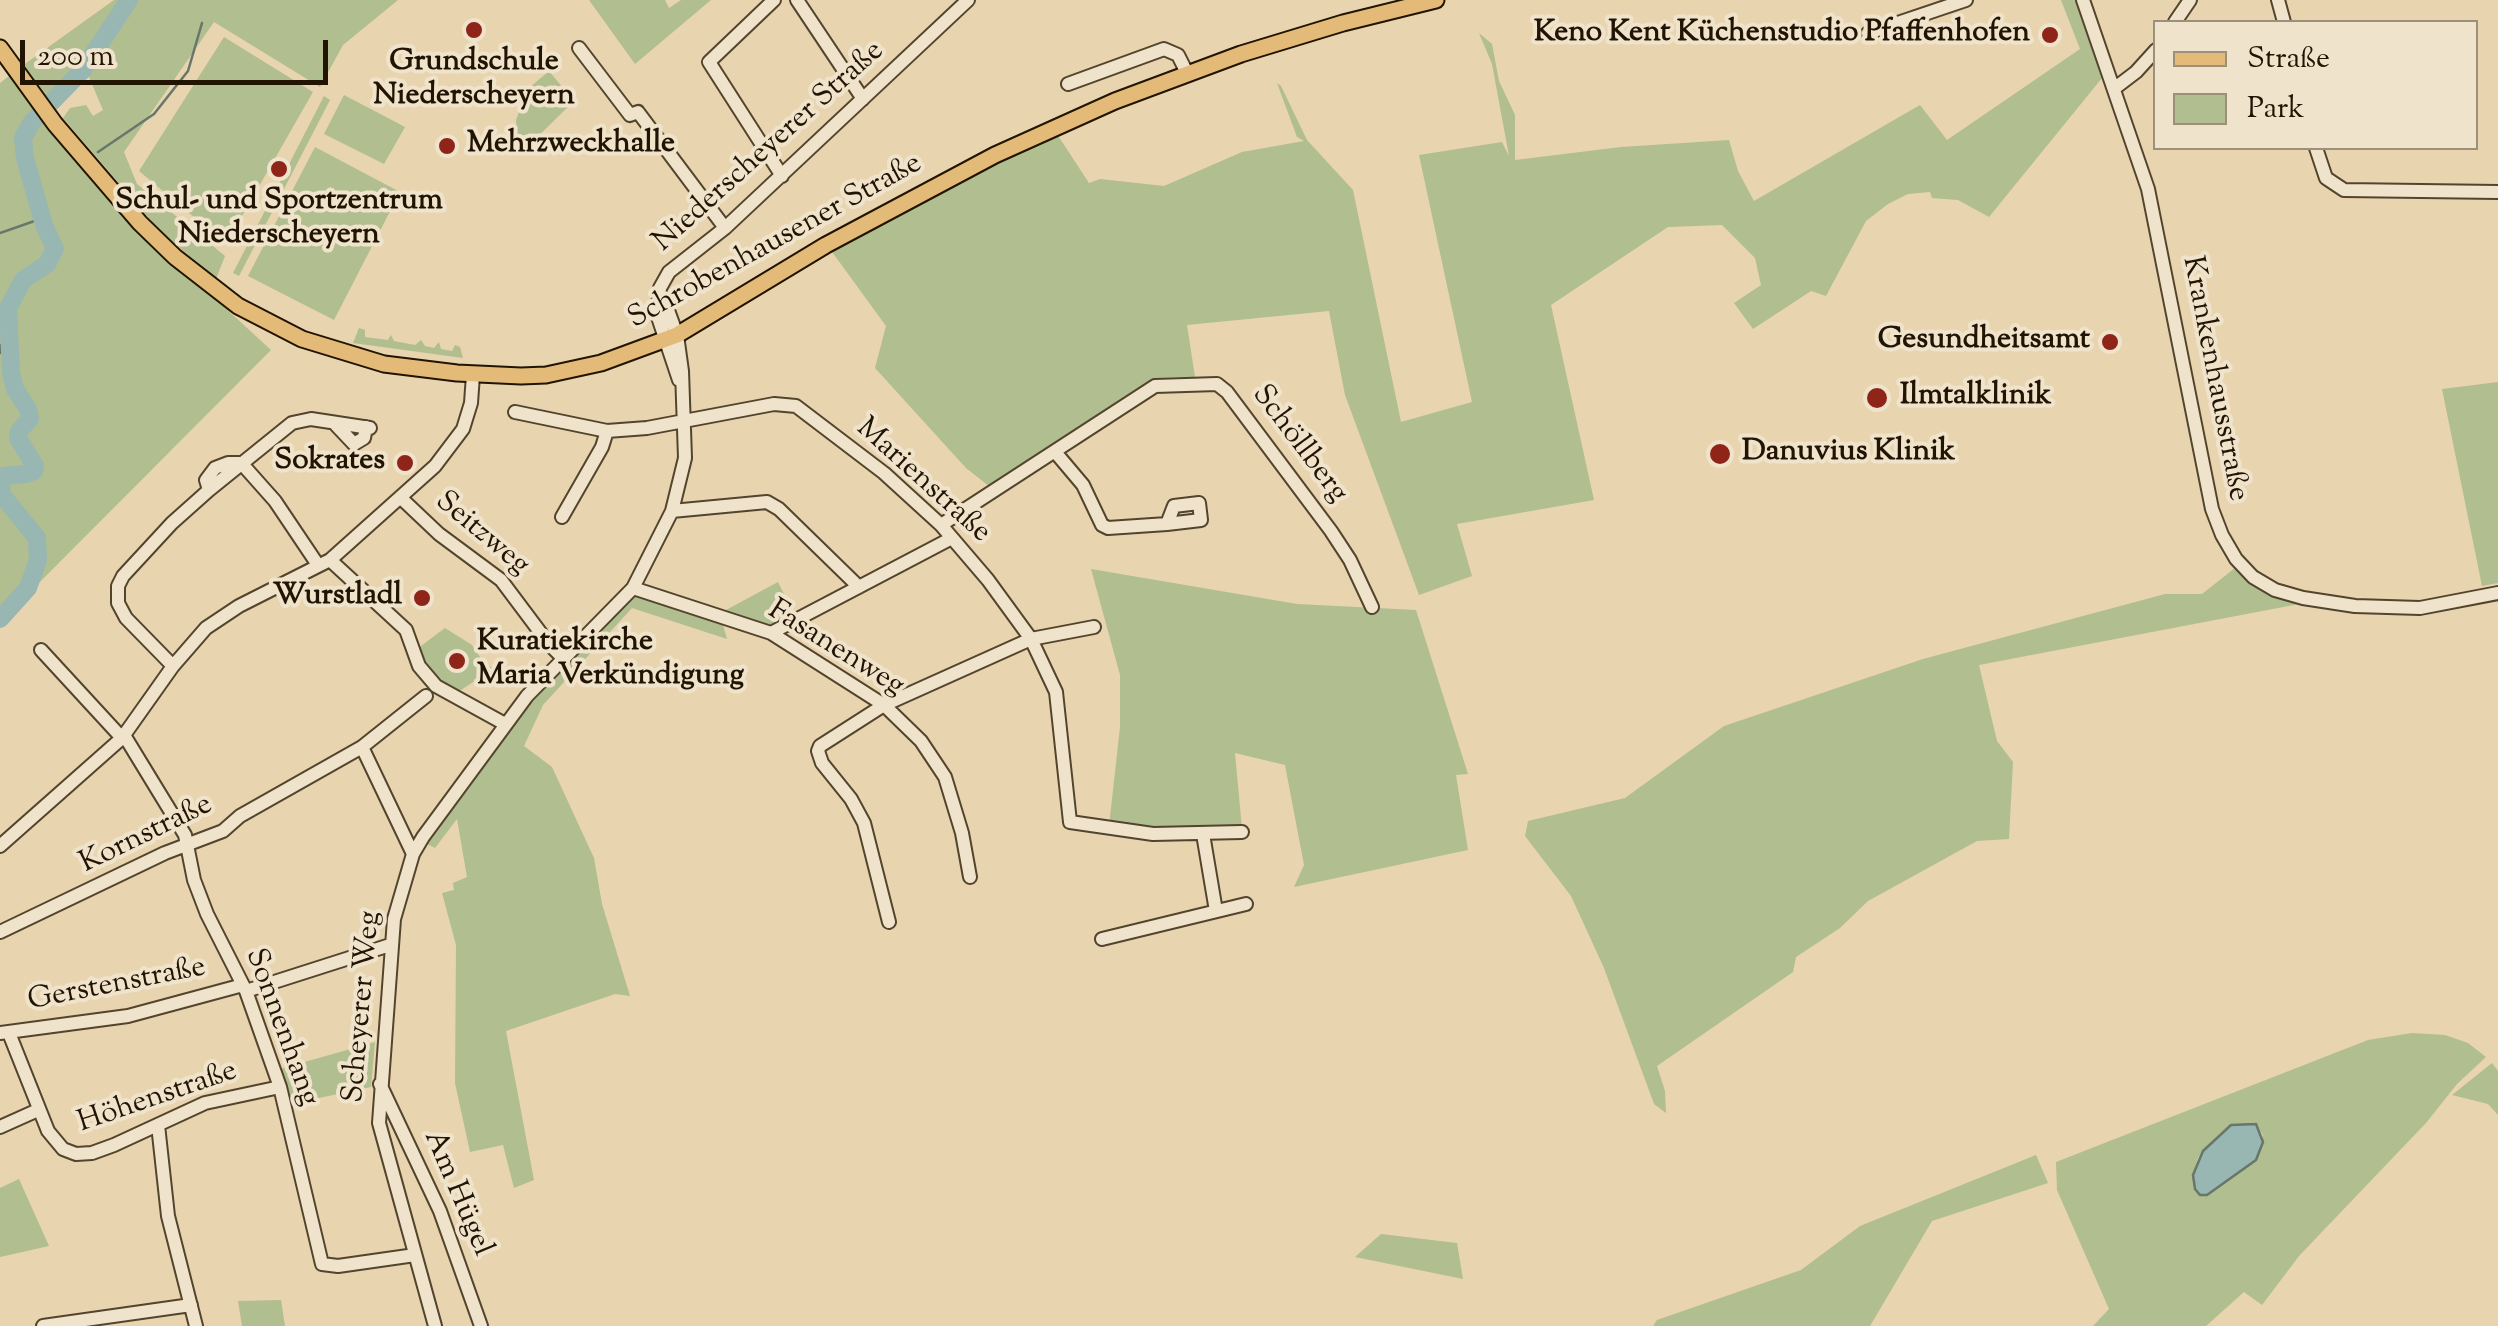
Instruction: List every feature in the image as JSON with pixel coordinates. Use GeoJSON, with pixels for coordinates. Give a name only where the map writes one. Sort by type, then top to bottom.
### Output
{"type":"FeatureCollection","features":[{"type":"Feature","properties":{"kind":"main road","name":"Schrobenhausener Straße"},"geometry":{"type":"LineString","coordinates":[[0,48],[55,124],[154,237],[238,306],[302,339],[384,364],[473,374],[546,375],[601,363],[670,338],[826,244],[995,155],[1084,114],[1187,73],[1311,32],[1436,0]]}},
{"type":"Feature","properties":{"kind":"street"},"geometry":{"type":"LineString","coordinates":[[774,0],[710,62],[782,176]]}},
{"type":"Feature","properties":{"kind":"street"},"geometry":{"type":"LineString","coordinates":[[796,0],[863,98]]}},
{"type":"Feature","properties":{"kind":"street","name":"Niederscheyerer Straße"},"geometry":{"type":"LineString","coordinates":[[632,588],[672,510],[682,474],[684,422],[680,382],[670,338],[657,314],[661,283],[669,272],[726,228],[968,0]]}},
{"type":"Feature","properties":{"kind":"street"},"geometry":{"type":"LineString","coordinates":[[1868,34],[1966,0]]}},
{"type":"Feature","properties":{"kind":"street","name":"Krankenhausstraße"},"geometry":{"type":"LineString","coordinates":[[2083,0],[2115,88],[2159,236],[2212,508],[2236,559],[2275,590],[2354,606],[2420,608],[2498,592]]}},
{"type":"Feature","properties":{"kind":"street"},"geometry":{"type":"LineString","coordinates":[[579,48],[630,115],[638,112],[726,228]]}},
{"type":"Feature","properties":{"kind":"street"},"geometry":{"type":"LineString","coordinates":[[1068,84],[1164,50],[1178,55],[1187,73]]}},
{"type":"Feature","properties":{"kind":"street"},"geometry":{"type":"LineString","coordinates":[[2115,88],[2153,53]]}},
{"type":"Feature","properties":{"kind":"street"},"geometry":{"type":"LineString","coordinates":[[2317,150],[2326,178],[2344,190],[2498,192]]}},
{"type":"Feature","properties":{"kind":"street"},"geometry":{"type":"LineString","coordinates":[[0,846],[123,736],[173,666],[219,618],[324,562],[435,466],[459,436],[469,412],[473,374]]}},
{"type":"Feature","properties":{"kind":"street","name":"Schöllberg"},"geometry":{"type":"LineString","coordinates":[[941,525],[1155,386],[1210,384],[1222,387],[1331,531],[1372,607]]}},
{"type":"Feature","properties":{"kind":"street","name":"Marienstraße"},"geometry":{"type":"LineString","coordinates":[[515,412],[607,431],[684,422],[774,404],[796,406],[884,473],[941,525],[1031,639],[1056,692],[1070,822],[1154,834],[1204,834]]}},
{"type":"Feature","properties":{"kind":"street"},"geometry":{"type":"LineString","coordinates":[[242,464],[292,423],[311,418],[368,428]]}},
{"type":"Feature","properties":{"kind":"street"},"geometry":{"type":"LineString","coordinates":[[562,516],[602,447],[607,431]]}},
{"type":"Feature","properties":{"kind":"street"},"geometry":{"type":"LineString","coordinates":[[1056,453],[1084,485],[1102,525],[1108,528],[1167,524]]}},
{"type":"Feature","properties":{"kind":"street"},"geometry":{"type":"LineString","coordinates":[[173,666],[121,610],[118,586],[172,522],[210,490],[206,480],[216,468],[228,462],[242,464],[324,562],[406,630],[419,666],[436,686],[505,724]]}},
{"type":"Feature","properties":{"kind":"street","name":"Seitzweg"},"geometry":{"type":"LineString","coordinates":[[402,498],[439,534],[500,580],[563,658]]}},
{"type":"Feature","properties":{"kind":"street"},"geometry":{"type":"LineString","coordinates":[[672,510],[767,502],[860,586]]}},
{"type":"Feature","properties":{"kind":"street"},"geometry":{"type":"LineString","coordinates":[[771,633],[952,538]]}},
{"type":"Feature","properties":{"kind":"street","name":"Scheyerer Weg"},"geometry":{"type":"LineString","coordinates":[[436,1326],[381,1138],[378,1109],[390,944],[400,895],[413,854],[505,724],[632,588]]}},
{"type":"Feature","properties":{"kind":"street","name":"Fasanenweg"},"geometry":{"type":"LineString","coordinates":[[632,588],[771,633],[884,705],[922,742],[944,777],[962,833],[970,877]]}},
{"type":"Feature","properties":{"kind":"street"},"geometry":{"type":"LineString","coordinates":[[890,922],[864,823],[851,799],[822,763],[818,748],[884,705],[1031,639],[1094,628]]}},
{"type":"Feature","properties":{"kind":"street","name":"Sonnenhang"},"geometry":{"type":"LineString","coordinates":[[40,650],[123,736],[182,827],[206,914],[245,988],[280,1087],[322,1264],[338,1266],[415,1255]]}},
{"type":"Feature","properties":{"kind":"street","name":"Kornstraße"},"geometry":{"type":"LineString","coordinates":[[0,932],[223,831],[240,816],[362,746],[426,696]]}},
{"type":"Feature","properties":{"kind":"street"},"geometry":{"type":"LineString","coordinates":[[362,746],[413,854]]}},
{"type":"Feature","properties":{"kind":"street"},"geometry":{"type":"LineString","coordinates":[[1216,911],[1204,834],[1242,832]]}},
{"type":"Feature","properties":{"kind":"street"},"geometry":{"type":"LineString","coordinates":[[1102,939],[1246,904]]}},
{"type":"Feature","properties":{"kind":"street","name":"Gerstenstraße"},"geometry":{"type":"LineString","coordinates":[[4,1033],[128,1016],[245,988],[390,944]]}},
{"type":"Feature","properties":{"kind":"street","name":"Höhenstraße"},"geometry":{"type":"LineString","coordinates":[[4,1033],[56,1143],[76,1154],[99,1150],[222,1098],[280,1087]]}},
{"type":"Feature","properties":{"kind":"street","name":"Am Hügel"},"geometry":{"type":"LineString","coordinates":[[380,1084],[440,1211],[481,1326]]}},
{"type":"Feature","properties":{"kind":"street"},"geometry":{"type":"LineString","coordinates":[[0,1127],[38,1110]]}},
{"type":"Feature","properties":{"kind":"street"},"geometry":{"type":"LineString","coordinates":[[158,1125],[168,1216],[196,1326]]}},
{"type":"Feature","properties":{"kind":"street"},"geometry":{"type":"LineString","coordinates":[[43,1326],[191,1305]]}},
{"type":"Feature","properties":{"kind":"green space"},"geometry":{"type":"Polygon","coordinates":[[[114,0],[127,0],[93,49],[47,98],[22,66],[114,0]]]}},
{"type":"Feature","properties":{"kind":"green space"},"geometry":{"type":"Polygon","coordinates":[[[133,0],[398,0],[343,45],[320,87],[214,22],[124,152],[137,184],[225,256],[216,279],[160,231],[63,118],[70,108],[86,105],[93,116],[103,110],[86,70],[133,0]]]}},
{"type":"Feature","properties":{"kind":"green space"},"geometry":{"type":"Polygon","coordinates":[[[589,0],[665,0],[669,8],[681,0],[711,0],[635,64],[589,0]]]}},
{"type":"Feature","properties":{"kind":"green space"},"geometry":{"type":"Polygon","coordinates":[[[2061,0],[2075,0],[2099,58],[2102,78],[1989,217],[1958,200],[1932,198],[1930,192],[1908,194],[1866,221],[1826,296],[1811,291],[1753,329],[1734,303],[1761,285],[1755,258],[1722,225],[1668,227],[1551,305],[1594,500],[1457,524],[1472,576],[1419,595],[1345,395],[1329,311],[1187,325],[1195,377],[1156,378],[990,487],[966,468],[875,368],[886,326],[827,245],[1053,128],[1089,183],[1100,179],[1164,186],[1242,152],[1304,141],[1297,137],[1277,83],[1307,140],[1353,190],[1401,422],[1472,402],[1419,155],[1502,142],[1509,156],[1492,64],[1479,33],[1492,44],[1499,81],[1515,115],[1515,160],[1621,147],[1729,140],[1738,171],[1754,201],[1920,105],[1947,140],[2080,49],[2061,0]]]}},
{"type":"Feature","properties":{"kind":"green space"},"geometry":{"type":"Polygon","coordinates":[[[224,37],[313,92],[226,244],[139,171],[224,37]]]}},
{"type":"Feature","properties":{"kind":"green space"},"geometry":{"type":"Polygon","coordinates":[[[549,71],[574,101],[521,153],[517,147],[516,120],[529,88],[549,71]]]}},
{"type":"Feature","properties":{"kind":"green space"},"geometry":{"type":"Polygon","coordinates":[[[9,76],[48,130],[122,213],[271,350],[0,622],[0,83],[9,76]]]}},
{"type":"Feature","properties":{"kind":"green space"},"geometry":{"type":"Polygon","coordinates":[[[344,95],[405,127],[384,164],[324,134],[344,95]]]}},
{"type":"Feature","properties":{"kind":"green space"},"geometry":{"type":"Polygon","coordinates":[[[324,96],[330,100],[239,276],[233,273],[324,96]]]}},
{"type":"Feature","properties":{"kind":"green space"},"geometry":{"type":"Polygon","coordinates":[[[315,147],[400,192],[334,320],[248,276],[315,147]]]}},
{"type":"Feature","properties":{"kind":"green space"},"geometry":{"type":"Polygon","coordinates":[[[359,328],[365,330],[365,337],[388,340],[391,335],[394,341],[415,345],[421,340],[425,346],[434,348],[439,342],[441,349],[452,351],[455,345],[460,347],[463,358],[353,343],[359,328]]]}},
{"type":"Feature","properties":{"kind":"green space"},"geometry":{"type":"Polygon","coordinates":[[[2498,382],[2498,583],[2482,586],[2442,389],[2498,382]]]}},
{"type":"Feature","properties":{"kind":"green space"},"geometry":{"type":"Polygon","coordinates":[[[2235,568],[2269,594],[2299,604],[1979,665],[1997,741],[2013,762],[2009,839],[1977,841],[1868,901],[1840,928],[1796,957],[1793,972],[1657,1066],[1665,1091],[1666,1113],[1654,1104],[1604,968],[1571,896],[1525,836],[1528,821],[1625,798],[1724,726],[1923,659],[2165,594],[2202,594],[2235,568]]]}},
{"type":"Feature","properties":{"kind":"green space"},"geometry":{"type":"Polygon","coordinates":[[[1091,569],[1297,604],[1416,610],[1468,774],[1456,775],[1468,850],[1294,887],[1304,865],[1285,765],[1235,753],[1242,829],[1206,832],[1109,826],[1120,727],[1120,675],[1091,569]]]}},
{"type":"Feature","properties":{"kind":"green space"},"geometry":{"type":"Polygon","coordinates":[[[778,582],[794,614],[771,625],[726,610],[778,582]]]}},
{"type":"Feature","properties":{"kind":"green space"},"geometry":{"type":"Polygon","coordinates":[[[632,593],[723,625],[727,639],[632,608],[543,705],[524,746],[552,767],[594,858],[602,904],[630,996],[615,994],[506,1031],[534,1180],[514,1188],[503,1145],[470,1152],[455,1083],[456,945],[442,893],[454,890],[453,883],[467,877],[457,819],[435,848],[427,844],[429,836],[528,707],[632,593]]]}},
{"type":"Feature","properties":{"kind":"green space"},"geometry":{"type":"Polygon","coordinates":[[[445,628],[472,645],[483,666],[488,664],[493,669],[455,694],[433,679],[417,649],[445,628]]]}},
{"type":"Feature","properties":{"kind":"green space"},"geometry":{"type":"Polygon","coordinates":[[[2412,1033],[2445,1035],[2468,1043],[2486,1057],[2299,1256],[2262,1305],[2244,1292],[2206,1326],[2093,1326],[2109,1309],[2057,1190],[2056,1162],[2368,1040],[2412,1033]],[[2256,1125],[2226,1128],[2198,1158],[2193,1175],[2195,1189],[2207,1195],[2256,1160],[2263,1135],[2256,1125]]]}},
{"type":"Feature","properties":{"kind":"green space"},"geometry":{"type":"Polygon","coordinates":[[[375,1042],[371,1087],[290,1104],[280,1069],[375,1042]]]}},
{"type":"Feature","properties":{"kind":"green space"},"geometry":{"type":"Polygon","coordinates":[[[2492,1063],[2498,1071],[2498,1115],[2488,1104],[2452,1095],[2492,1063]]]}},
{"type":"Feature","properties":{"kind":"green space"},"geometry":{"type":"Polygon","coordinates":[[[2036,1155],[2048,1183],[1932,1221],[1870,1326],[1653,1326],[1657,1320],[1801,1270],[1860,1226],[2036,1155]]]}},
{"type":"Feature","properties":{"kind":"green space"},"geometry":{"type":"Polygon","coordinates":[[[19,1179],[49,1246],[0,1257],[0,1188],[19,1179]]]}},
{"type":"Feature","properties":{"kind":"green space"},"geometry":{"type":"Polygon","coordinates":[[[1381,1234],[1457,1243],[1463,1279],[1355,1257],[1381,1234]]]}},
{"type":"Feature","properties":{"kind":"green space"},"geometry":{"type":"Polygon","coordinates":[[[281,1300],[285,1326],[242,1326],[238,1301],[281,1300]]]}},
{"type":"Feature","properties":{"kind":"water"},"geometry":{"type":"Polygon","coordinates":[[[2256,1124],[2263,1142],[2256,1160],[2207,1195],[2200,1195],[2193,1175],[2203,1151],[2231,1125],[2256,1124]]]}},
{"type":"Feature","properties":{"kind":"waterway"},"geometry":{"type":"LineString","coordinates":[[0,619],[28,588],[38,560],[37,538],[2,495],[4,476],[26,474],[34,471],[35,466],[18,438],[30,419],[11,373],[8,308],[23,280],[47,264],[55,249],[44,225],[23,138],[32,122],[82,71],[129,0]]}},
{"type":"Feature","properties":{"kind":"waterway"},"geometry":{"type":"LineString","coordinates":[[98,152],[154,114],[188,71],[202,23]]}},
{"type":"Feature","properties":{"kind":"waterway"},"geometry":{"type":"LineString","coordinates":[[0,233],[43,218]]}},
{"type":"Feature","properties":{"kind":"waterway"},"geometry":{"type":"LineString","coordinates":[[0,353],[8,337]]}},
{"type":"Feature","properties":{"kind":"place","name":"Grundschule Niederscheyern"},"geometry":{"type":"Point","coordinates":[474,30]}},
{"type":"Feature","properties":{"kind":"place","name":"Keno Kent Küchenstudio Pfaffenhofen"},"geometry":{"type":"Point","coordinates":[2050,35]}},
{"type":"Feature","properties":{"kind":"place","name":"Mehrzweckhalle"},"geometry":{"type":"Point","coordinates":[447,146]}},
{"type":"Feature","properties":{"kind":"place","name":"Schul- und Sportzentrum Niederscheyern"},"geometry":{"type":"Point","coordinates":[279,169]}},
{"type":"Feature","properties":{"kind":"place","name":"Gesundheitsamt"},"geometry":{"type":"Point","coordinates":[2110,342]}},
{"type":"Feature","properties":{"kind":"place","name":"Ilmtalklinik"},"geometry":{"type":"Point","coordinates":[1877,398]}},
{"type":"Feature","properties":{"kind":"place","name":"Danuvius Klinik"},"geometry":{"type":"Point","coordinates":[1720,454]}},
{"type":"Feature","properties":{"kind":"place","name":"Sokrates"},"geometry":{"type":"Point","coordinates":[405,463]}},
{"type":"Feature","properties":{"kind":"place","name":"Wurstladl"},"geometry":{"type":"Point","coordinates":[422,598]}},
{"type":"Feature","properties":{"kind":"place","name":"Kuratiekirche Maria Verkündigung"},"geometry":{"type":"Point","coordinates":[457,661]}}]}
